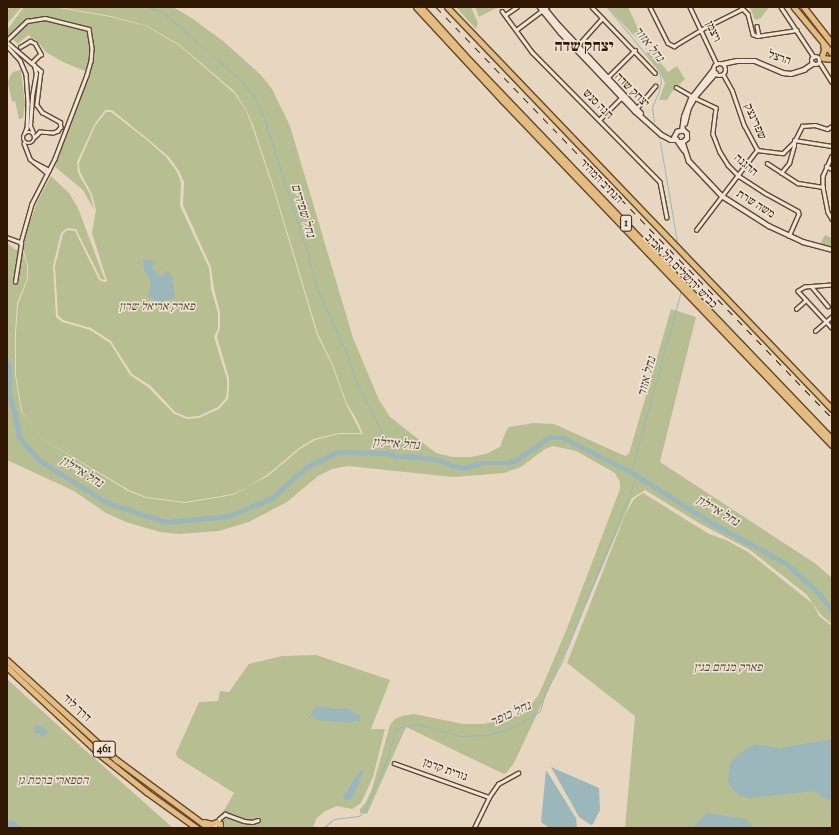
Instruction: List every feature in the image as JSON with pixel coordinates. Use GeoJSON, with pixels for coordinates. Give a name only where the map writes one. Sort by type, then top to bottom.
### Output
{"type":"FeatureCollection","features":[{"type":"Feature","properties":{"kind":"highway","name":"כביש ירושלים תל אביב"},"geometry":{"type":"LineString","coordinates":[[415,7],[832,445]]}},
{"type":"Feature","properties":{"kind":"highway","name":"הנתיב המהיר"},"geometry":{"type":"LineString","coordinates":[[421,7],[469,60],[832,439]]}},
{"type":"Feature","properties":{"kind":"highway","name":"כביש ירושלים תל אביב"},"geometry":{"type":"LineString","coordinates":[[447,7],[832,409]]}},
{"type":"Feature","properties":{"kind":"main road"},"geometry":{"type":"LineString","coordinates":[[794,7],[831,52]]}},
{"type":"Feature","properties":{"kind":"main road"},"geometry":{"type":"LineString","coordinates":[[804,7],[832,43]]}},
{"type":"Feature","properties":{"kind":"main road"},"geometry":{"type":"LineString","coordinates":[[818,36],[824,47],[818,60],[832,59]]}},
{"type":"Feature","properties":{"kind":"main road","name":"דרך לוד"},"geometry":{"type":"LineString","coordinates":[[7,660],[117,760],[209,828]]}},
{"type":"Feature","properties":{"kind":"main road","name":"דרך לוד"},"geometry":{"type":"LineString","coordinates":[[7,667],[102,756],[147,792],[197,828]]}},
{"type":"Feature","properties":{"kind":"main road"},"geometry":{"type":"LineString","coordinates":[[197,820],[219,826]]}},
{"type":"Feature","properties":{"kind":"street"},"geometry":{"type":"LineString","coordinates":[[506,15],[517,7]]}},
{"type":"Feature","properties":{"kind":"street"},"geometry":{"type":"LineString","coordinates":[[592,7],[635,50],[655,73]]}},
{"type":"Feature","properties":{"kind":"street"},"geometry":{"type":"LineString","coordinates":[[650,7],[668,43],[672,46],[742,8],[748,14],[754,34],[760,36],[797,30]]}},
{"type":"Feature","properties":{"kind":"street","name":"ויצמן"},"geometry":{"type":"LineString","coordinates":[[690,7],[702,29],[717,64]]}},
{"type":"Feature","properties":{"kind":"street"},"geometry":{"type":"LineString","coordinates":[[782,7],[832,82]]}},
{"type":"Feature","properties":{"kind":"street"},"geometry":{"type":"LineString","coordinates":[[516,30],[544,8]]}},
{"type":"Feature","properties":{"kind":"street","name":"יצחק שדה"},"geometry":{"type":"LineString","coordinates":[[544,8],[636,109],[662,135],[668,139],[678,140]]}},
{"type":"Feature","properties":{"kind":"street","name":"יצחק שדה"},"geometry":{"type":"LineString","coordinates":[[544,8],[561,33],[623,95]]}},
{"type":"Feature","properties":{"kind":"street","name":"חנה סנש"},"geometry":{"type":"LineString","coordinates":[[502,11],[532,51],[660,182],[667,217]]}},
{"type":"Feature","properties":{"kind":"street"},"geometry":{"type":"LineString","coordinates":[[15,282],[21,243],[32,204],[55,159],[90,67],[92,48],[90,30],[42,18],[27,21],[7,41],[41,73],[37,100],[39,109],[59,120],[61,125],[60,129],[56,132],[40,132],[33,144],[27,150],[29,158]]}},
{"type":"Feature","properties":{"kind":"street"},"geometry":{"type":"LineString","coordinates":[[578,45],[602,18]]}},
{"type":"Feature","properties":{"kind":"street"},"geometry":{"type":"LineString","coordinates":[[757,26],[760,36]]}},
{"type":"Feature","properties":{"kind":"street"},"geometry":{"type":"LineString","coordinates":[[20,47],[30,41],[35,43],[41,54],[32,63]]}},
{"type":"Feature","properties":{"kind":"street"},"geometry":{"type":"LineString","coordinates":[[7,46],[20,60],[26,74],[28,104],[27,128],[22,138],[29,158],[48,172]]}},
{"type":"Feature","properties":{"kind":"street"},"geometry":{"type":"LineString","coordinates":[[608,78],[635,50]]}},
{"type":"Feature","properties":{"kind":"street","name":"הרצל"},"geometry":{"type":"LineString","coordinates":[[724,66],[737,61],[755,61],[783,73],[791,74],[804,70],[831,52]]}},
{"type":"Feature","properties":{"kind":"street"},"geometry":{"type":"LineString","coordinates":[[32,63],[36,74],[31,104],[30,126],[36,137]]}},
{"type":"Feature","properties":{"kind":"street"},"geometry":{"type":"LineString","coordinates":[[683,131],[689,108],[694,97],[715,72],[717,64],[724,66],[725,72],[722,75],[715,72]]}},
{"type":"Feature","properties":{"kind":"street","name":"שפרינצק"},"geometry":{"type":"LineString","coordinates":[[696,230],[739,176],[757,150],[744,126],[728,83],[722,75]]}},
{"type":"Feature","properties":{"kind":"street"},"geometry":{"type":"LineString","coordinates":[[636,109],[655,86]]}},
{"type":"Feature","properties":{"kind":"street","name":"ההגנה"},"geometry":{"type":"LineString","coordinates":[[676,87],[716,108],[713,127],[715,142],[725,160],[739,176],[798,211],[799,214],[789,236]]}},
{"type":"Feature","properties":{"kind":"street"},"geometry":{"type":"LineString","coordinates":[[599,120],[623,95]]}},
{"type":"Feature","properties":{"kind":"street"},"geometry":{"type":"LineString","coordinates":[[757,150],[783,153],[794,141],[802,126],[815,125],[826,129],[832,126]]}},
{"type":"Feature","properties":{"kind":"street"},"geometry":{"type":"LineString","coordinates":[[683,131],[687,136],[678,140],[678,132],[683,131]]}},
{"type":"Feature","properties":{"kind":"street"},"geometry":{"type":"LineString","coordinates":[[25,133],[33,133]]}},
{"type":"Feature","properties":{"kind":"street","name":"משה שרת"},"geometry":{"type":"LineString","coordinates":[[678,140],[686,152],[689,161],[722,196],[753,217],[789,236],[814,246],[832,250]]}},
{"type":"Feature","properties":{"kind":"street"},"geometry":{"type":"LineString","coordinates":[[794,141],[832,146]]}},
{"type":"Feature","properties":{"kind":"street"},"geometry":{"type":"LineString","coordinates":[[781,173],[789,163],[794,141]]}},
{"type":"Feature","properties":{"kind":"street"},"geometry":{"type":"LineString","coordinates":[[24,143],[33,144]]}},
{"type":"Feature","properties":{"kind":"street"},"geometry":{"type":"LineString","coordinates":[[832,156],[826,166],[823,176],[826,208],[832,219]]}},
{"type":"Feature","properties":{"kind":"street"},"geometry":{"type":"LineString","coordinates":[[767,163],[798,183],[823,187]]}},
{"type":"Feature","properties":{"kind":"street"},"geometry":{"type":"LineString","coordinates":[[826,166],[832,169]]}},
{"type":"Feature","properties":{"kind":"street"},"geometry":{"type":"LineString","coordinates":[[7,238],[21,243]]}},
{"type":"Feature","properties":{"kind":"street"},"geometry":{"type":"LineString","coordinates":[[832,285],[805,287],[798,291],[832,328]]}},
{"type":"Feature","properties":{"kind":"street"},"geometry":{"type":"LineString","coordinates":[[811,286],[828,306]]}},
{"type":"Feature","properties":{"kind":"street"},"geometry":{"type":"LineString","coordinates":[[796,309],[806,300]]}},
{"type":"Feature","properties":{"kind":"street"},"geometry":{"type":"LineString","coordinates":[[816,331],[832,316]]}},
{"type":"Feature","properties":{"kind":"street","name":"גורית קדמן"},"geometry":{"type":"LineString","coordinates":[[394,763],[489,797]]}},
{"type":"Feature","properties":{"kind":"street"},"geometry":{"type":"LineString","coordinates":[[474,828],[489,797],[498,784],[518,773]]}},
{"type":"Feature","properties":{"kind":"street"},"geometry":{"type":"LineString","coordinates":[[214,828],[219,826],[225,814],[230,814],[244,821],[252,822],[258,820]]}},
{"type":"Feature","properties":{"kind":"green space"},"geometry":{"type":"Polygon","coordinates":[[[10,7],[22,7],[7,24],[7,11],[10,7]]]}},
{"type":"Feature","properties":{"kind":"green space"},"geometry":{"type":"Polygon","coordinates":[[[24,7],[53,7],[111,17],[146,26],[180,46],[234,93],[245,109],[252,126],[274,191],[317,335],[332,365],[346,404],[361,433],[339,433],[314,439],[299,448],[267,475],[248,487],[233,494],[185,502],[146,497],[129,490],[41,438],[22,411],[16,375],[16,333],[18,304],[28,279],[28,266],[22,244],[37,202],[51,176],[69,193],[78,208],[105,280],[101,279],[76,229],[67,228],[61,233],[53,266],[56,317],[62,322],[90,330],[110,343],[130,375],[149,388],[174,414],[187,419],[199,418],[219,409],[228,399],[229,378],[217,337],[220,328],[220,312],[214,289],[211,267],[183,205],[184,182],[179,171],[169,157],[149,140],[112,110],[105,110],[94,125],[77,162],[78,173],[90,194],[94,210],[83,190],[55,167],[90,73],[63,62],[46,52],[37,41],[28,35],[18,44],[7,33],[7,30],[24,7]]]}},
{"type":"Feature","properties":{"kind":"green space"},"geometry":{"type":"Polygon","coordinates":[[[58,7],[173,7],[190,17],[223,41],[261,75],[272,89],[290,126],[353,338],[379,400],[390,417],[436,453],[452,457],[471,457],[486,454],[500,447],[509,427],[534,423],[554,424],[625,456],[629,454],[671,309],[696,317],[660,462],[816,564],[832,578],[832,624],[821,615],[806,594],[750,550],[699,523],[645,490],[632,498],[555,676],[514,763],[507,772],[504,774],[406,727],[367,814],[360,813],[360,809],[366,802],[372,789],[390,725],[395,719],[414,714],[463,724],[484,724],[516,716],[531,705],[539,694],[566,631],[620,489],[620,482],[615,473],[576,451],[553,446],[545,449],[521,467],[504,473],[453,477],[348,466],[332,469],[318,476],[287,502],[249,522],[219,531],[179,534],[160,532],[126,522],[106,513],[74,491],[7,460],[7,243],[16,250],[21,245],[27,266],[27,279],[17,303],[15,332],[15,375],[21,411],[41,438],[128,491],[146,498],[185,503],[233,495],[268,476],[300,449],[315,440],[339,434],[363,434],[357,420],[347,404],[333,365],[318,334],[275,191],[253,125],[235,92],[180,45],[147,26],[111,16],[58,7]]]}},
{"type":"Feature","properties":{"kind":"green space"},"geometry":{"type":"Polygon","coordinates":[[[456,7],[471,7],[478,23],[476,29],[456,7]]]}},
{"type":"Feature","properties":{"kind":"green space"},"geometry":{"type":"Polygon","coordinates":[[[475,7],[498,7],[479,17],[475,7]]]}},
{"type":"Feature","properties":{"kind":"green space"},"geometry":{"type":"Polygon","coordinates":[[[607,7],[628,7],[643,45],[607,7]]]}},
{"type":"Feature","properties":{"kind":"green space"},"geometry":{"type":"Polygon","coordinates":[[[750,7],[769,7],[761,18],[755,20],[750,7]]]}},
{"type":"Feature","properties":{"kind":"green space"},"geometry":{"type":"Polygon","coordinates":[[[651,50],[668,72],[677,66],[685,79],[672,92],[667,100],[659,100],[665,83],[659,70],[646,53],[651,50]]]}},
{"type":"Feature","properties":{"kind":"green space"},"geometry":{"type":"Polygon","coordinates":[[[21,70],[25,104],[23,118],[19,119],[15,101],[12,102],[8,83],[13,72],[21,70]]]}},
{"type":"Feature","properties":{"kind":"green space","name":"פארק אריאל שרון"},"geometry":{"type":"Polygon","coordinates":[[[106,112],[111,112],[148,141],[167,158],[177,172],[181,183],[180,206],[209,268],[211,289],[218,313],[218,328],[214,337],[227,379],[227,389],[226,398],[218,407],[199,416],[187,417],[175,412],[151,386],[132,374],[111,341],[91,328],[63,320],[58,315],[55,266],[63,234],[67,230],[75,231],[99,280],[105,282],[107,281],[92,233],[96,210],[92,194],[80,172],[79,163],[95,126],[106,112]]]}},
{"type":"Feature","properties":{"kind":"green space"},"geometry":{"type":"Polygon","coordinates":[[[825,235],[832,238],[832,248],[820,244],[825,235]]]}},
{"type":"Feature","properties":{"kind":"green space","name":"פארק מנחם בגין"},"geometry":{"type":"Polygon","coordinates":[[[643,493],[709,534],[726,540],[748,552],[813,604],[819,616],[832,626],[832,828],[625,828],[635,716],[567,663],[625,515],[634,499],[643,493]]]}},
{"type":"Feature","properties":{"kind":"green space"},"geometry":{"type":"Polygon","coordinates":[[[316,655],[390,680],[371,729],[385,729],[373,777],[361,803],[352,809],[337,806],[325,811],[316,819],[313,828],[220,828],[206,820],[211,821],[217,818],[225,809],[234,793],[177,757],[176,753],[199,702],[218,701],[220,691],[229,692],[249,664],[282,656],[316,655]]]}},
{"type":"Feature","properties":{"kind":"green space","name":"הספארי ברמת גן"},"geometry":{"type":"Polygon","coordinates":[[[7,679],[84,749],[173,828],[7,828],[7,679]]]}},
{"type":"Feature","properties":{"kind":"water"},"geometry":{"type":"Polygon","coordinates":[[[143,259],[156,262],[151,268],[161,277],[167,271],[172,276],[175,298],[156,303],[153,298],[149,297],[151,283],[147,273],[144,272],[143,259]]]}},
{"type":"Feature","properties":{"kind":"water"},"geometry":{"type":"Polygon","coordinates":[[[317,706],[334,709],[347,708],[360,716],[360,722],[356,720],[351,723],[317,720],[314,718],[312,712],[317,706]]]}},
{"type":"Feature","properties":{"kind":"water"},"geometry":{"type":"Polygon","coordinates":[[[37,724],[48,733],[44,737],[40,736],[40,733],[35,733],[34,728],[37,724]]]}},
{"type":"Feature","properties":{"kind":"water"},"geometry":{"type":"Polygon","coordinates":[[[832,739],[832,801],[824,798],[815,791],[749,798],[740,796],[728,782],[730,764],[733,759],[754,744],[780,748],[832,739]]]}},
{"type":"Feature","properties":{"kind":"water"},"geometry":{"type":"Polygon","coordinates":[[[551,767],[599,788],[600,810],[593,824],[591,825],[579,817],[551,767]]]}},
{"type":"Feature","properties":{"kind":"water"},"geometry":{"type":"Polygon","coordinates":[[[364,770],[352,799],[346,800],[342,798],[360,771],[364,770]]]}},
{"type":"Feature","properties":{"kind":"water"},"geometry":{"type":"Polygon","coordinates":[[[546,770],[576,818],[577,828],[549,828],[541,822],[546,770]]]}},
{"type":"Feature","properties":{"kind":"water"},"geometry":{"type":"Polygon","coordinates":[[[707,813],[745,819],[753,826],[751,828],[695,828],[695,825],[707,813]]]}},
{"type":"Feature","properties":{"kind":"water"},"geometry":{"type":"Polygon","coordinates":[[[7,820],[14,821],[22,828],[7,828],[7,820]]]}},
{"type":"Feature","properties":{"kind":"waterway","name":"נחל שפירים"},"geometry":{"type":"LineString","coordinates":[[147,7],[162,12],[185,31],[239,79],[253,95],[264,118],[308,255],[315,284],[348,356],[355,381],[395,456]]}},
{"type":"Feature","properties":{"kind":"waterway","name":"נחל אזור"},"geometry":{"type":"LineString","coordinates":[[607,7],[657,68],[660,75],[661,82],[652,107],[654,122]]}},
{"type":"Feature","properties":{"kind":"waterway","name":"נחל אזור"},"geometry":{"type":"LineString","coordinates":[[660,142],[677,241]]}},
{"type":"Feature","properties":{"kind":"waterway","name":"נחל אזור"},"geometry":{"type":"LineString","coordinates":[[631,472],[681,290]]}},
{"type":"Feature","properties":{"kind":"waterway","name":"נחל שפירים"},"geometry":{"type":"LineString","coordinates":[[7,360],[10,369],[9,394],[15,413],[20,438],[39,460],[108,503],[166,522],[229,516],[272,498],[307,467],[338,452],[387,453],[395,456],[420,457],[440,460],[453,466],[464,468],[482,463],[508,463],[518,459],[548,438],[564,438],[631,472],[714,524],[787,564],[820,594],[832,610]]}},
{"type":"Feature","properties":{"kind":"waterway","name":"נחל כופר"},"geometry":{"type":"LineString","coordinates":[[323,828],[334,819],[359,816],[365,809],[386,762],[396,730],[400,727],[417,724],[460,736],[488,735],[515,726],[540,711],[545,693],[561,663],[637,476]]}},
{"type":"Feature","properties":{"kind":"waterway"},"geometry":{"type":"LineString","coordinates":[[308,718],[312,713]]}},
{"type":"Feature","properties":{"kind":"railway"},"geometry":{"type":"LineString","coordinates":[[436,7],[832,418]]}},
{"type":"Feature","properties":{"kind":"district","name":"יצחק שדה"},"geometry":{"type":"Point","coordinates":[584,48]}},
{"type":"Feature","properties":{"kind":"water label","name":"נחל איילון"},"geometry":{"type":"Point","coordinates":[396,445]}},
{"type":"Feature","properties":{"kind":"water label","name":"נחל איילון"},"geometry":{"type":"Point","coordinates":[81,473]}},
{"type":"Feature","properties":{"kind":"water label","name":"נחל איילון"},"geometry":{"type":"Point","coordinates":[717,512]}}]}
